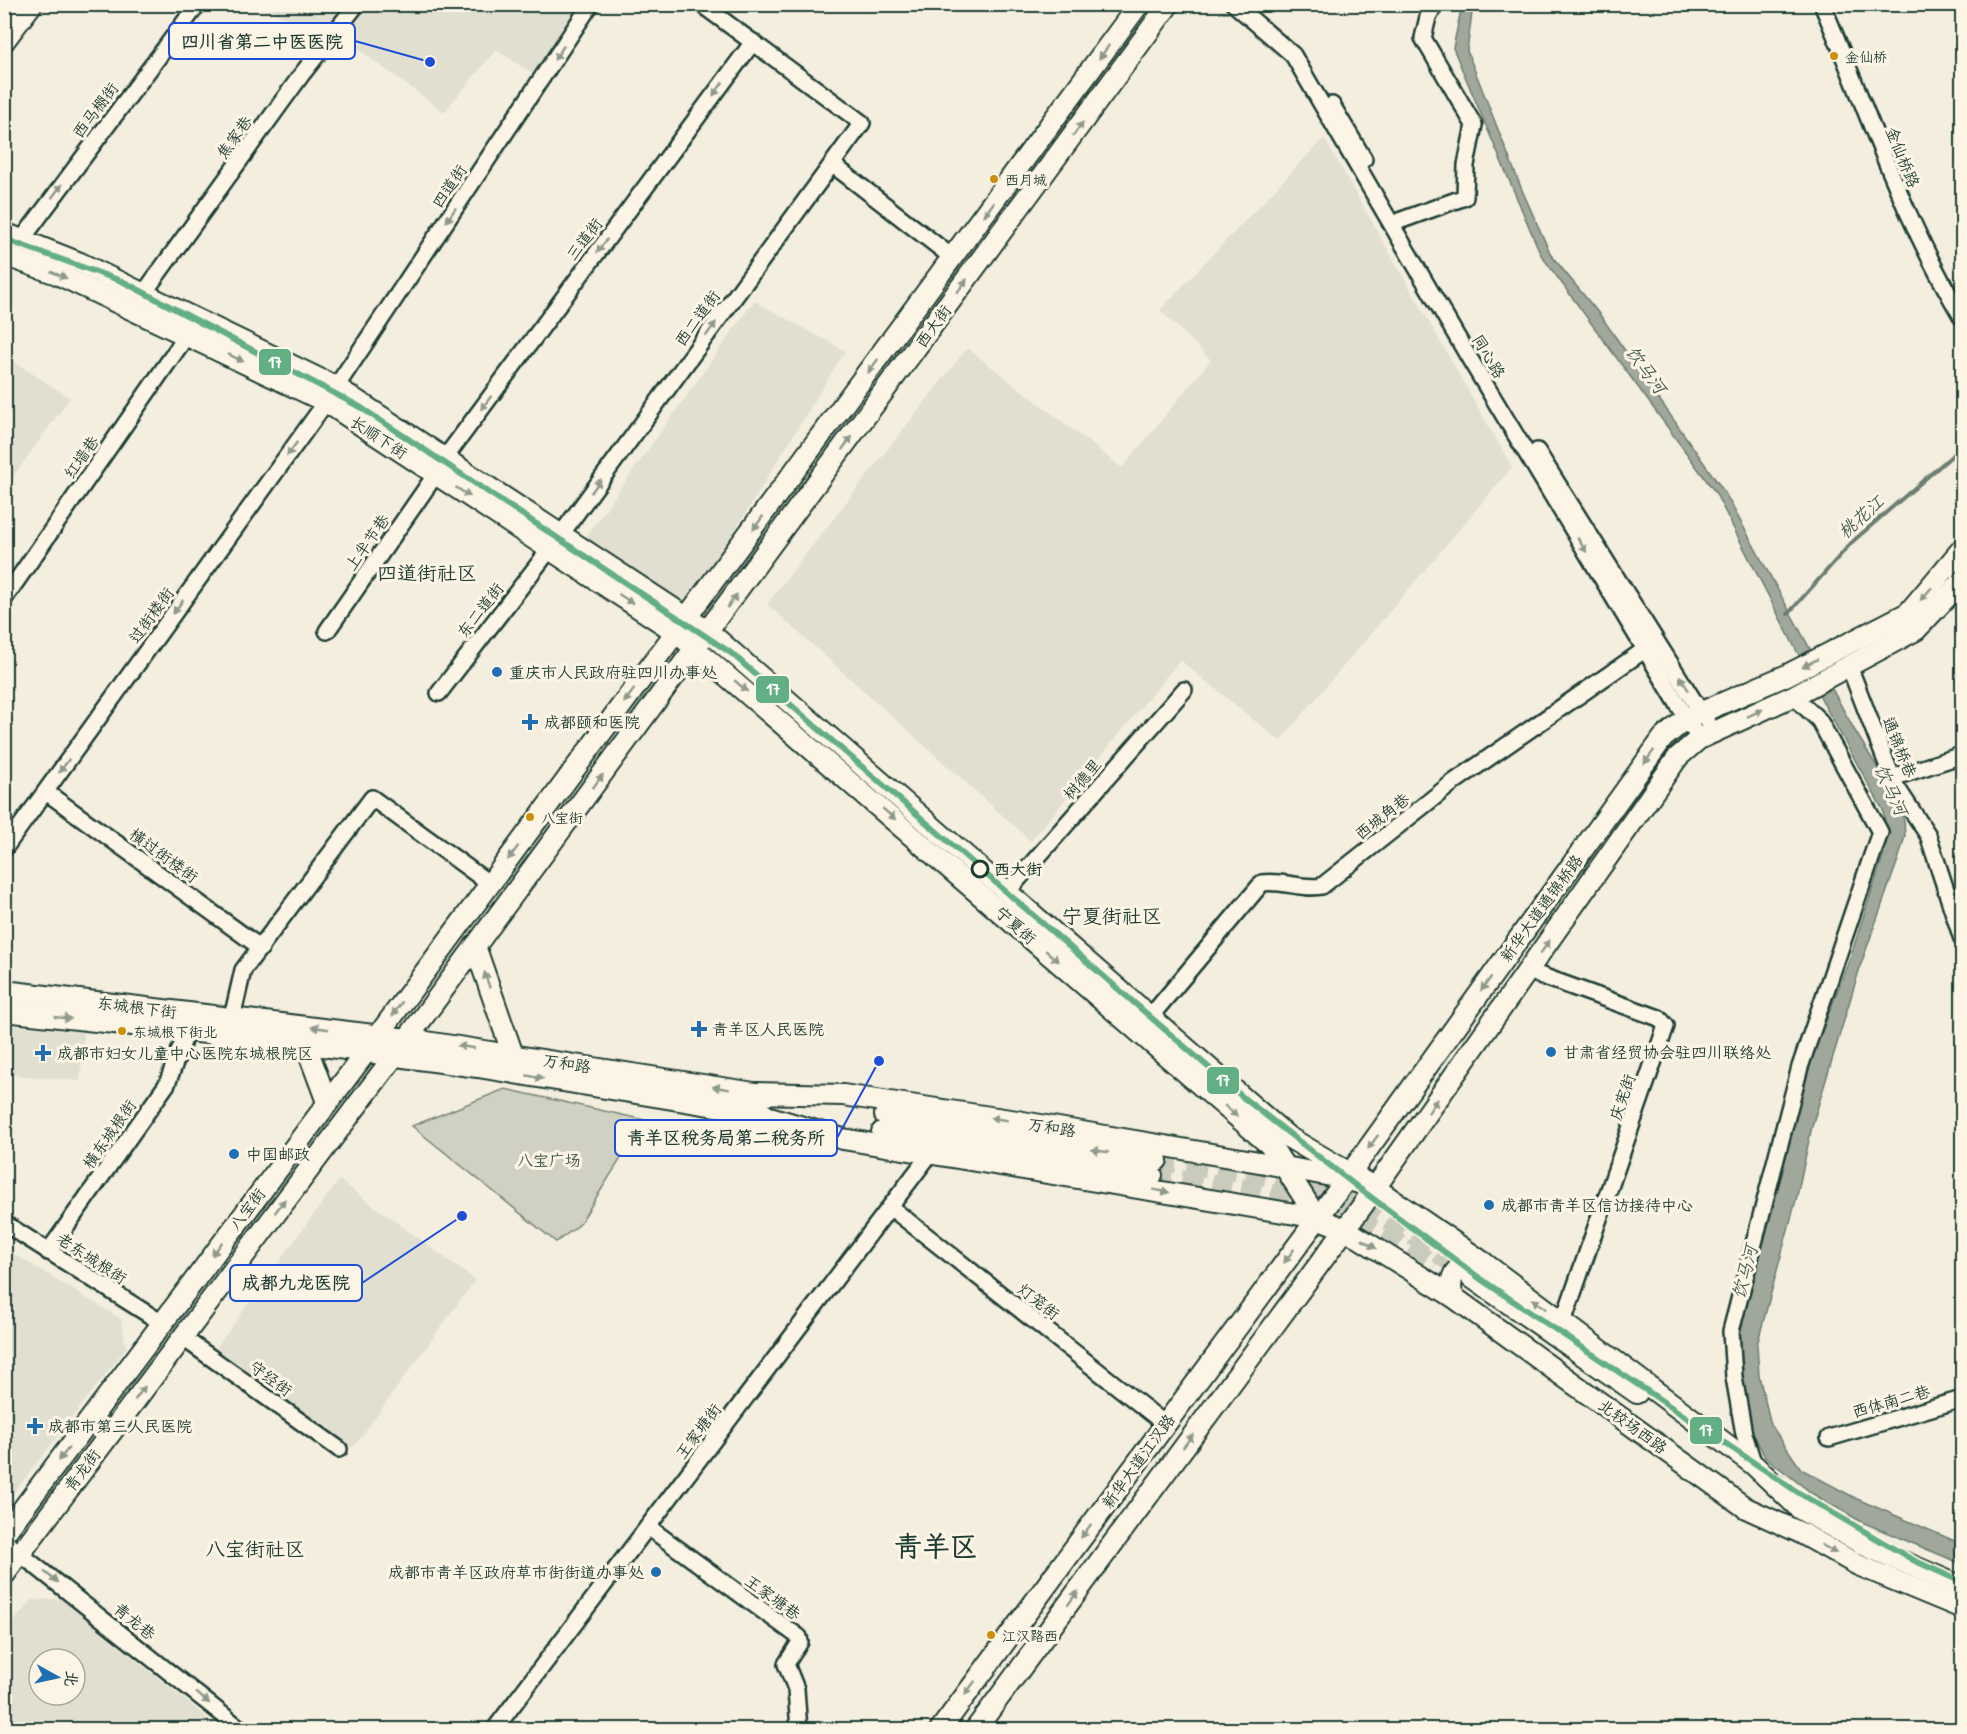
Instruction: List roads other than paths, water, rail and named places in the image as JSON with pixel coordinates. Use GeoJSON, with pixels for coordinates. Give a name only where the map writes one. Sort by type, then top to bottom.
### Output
{"type":"FeatureCollection","features":[{"type":"Feature","properties":{"kind":"main road"},"geometry":{"type":"LineString","coordinates":[[4,9],[8,4]]}},
{"type":"Feature","properties":{"kind":"main road"},"geometry":{"type":"LineString","coordinates":[[4,41],[32,4]]}},
{"type":"Feature","properties":{"kind":"main road","name":"西大街"},"geometry":{"type":"LineString","coordinates":[[682,625],[1139,4]]}},
{"type":"Feature","properties":{"kind":"main road","name":"西大街"},"geometry":{"type":"LineString","coordinates":[[697,648],[1169,4]]}},
{"type":"Feature","properties":{"kind":"main road","name":"长顺下街"},"geometry":{"type":"LineString","coordinates":[[14,235],[144,293],[331,395],[682,625],[709,632]]}},
{"type":"Feature","properties":{"kind":"main road","name":"长顺下街"},"geometry":{"type":"LineString","coordinates":[[8,262],[57,274],[186,335],[331,395]]}},
{"type":"Feature","properties":{"kind":"main road","name":"新华大道通锦桥路"},"geometry":{"type":"LineString","coordinates":[[1345,1181],[1663,738],[1694,715],[1787,675],[1908,613],[1962,549]]}},
{"type":"Feature","properties":{"kind":"main road"},"geometry":{"type":"LineString","coordinates":[[1846,668],[1916,630],[1962,581]]}},
{"type":"Feature","properties":{"kind":"main road","name":"长顺下街"},"geometry":{"type":"LineString","coordinates":[[682,625],[697,648]]}},
{"type":"Feature","properties":{"kind":"main road","name":"八宝街"},"geometry":{"type":"LineString","coordinates":[[162,1323],[682,625]]}},
{"type":"Feature","properties":{"kind":"main road","name":"宁夏街"},"geometry":{"type":"LineString","coordinates":[[709,632],[1288,1137],[1345,1181],[1375,1188]]}},
{"type":"Feature","properties":{"kind":"main road","name":"宁夏街"},"geometry":{"type":"LineString","coordinates":[[697,648],[1272,1147],[1317,1218]]}},
{"type":"Feature","properties":{"kind":"main road","name":"八宝街"},"geometry":{"type":"LineString","coordinates":[[182,1337],[394,1058],[697,648]]}},
{"type":"Feature","properties":{"kind":"main road","name":"新华大道通锦桥路"},"geometry":{"type":"LineString","coordinates":[[1363,1206],[1678,757],[1707,736],[1846,668]]}},
{"type":"Feature","properties":{"kind":"main road"},"geometry":{"type":"LineString","coordinates":[[475,946],[513,1054]]}},
{"type":"Feature","properties":{"kind":"main road","name":"东城根下街"},"geometry":{"type":"LineString","coordinates":[[4,991],[232,1017],[372,1044],[394,1058]]}},
{"type":"Feature","properties":{"kind":"main road","name":"东城根下街"},"geometry":{"type":"LineString","coordinates":[[4,1011],[305,1044],[372,1044]]}},
{"type":"Feature","properties":{"kind":"main road","name":"万和路"},"geometry":{"type":"LineString","coordinates":[[372,1044],[407,1039],[513,1054],[754,1103],[843,1139],[1317,1218]]}},
{"type":"Feature","properties":{"kind":"main road"},"geometry":{"type":"LineString","coordinates":[[305,1044],[327,1102]]}},
{"type":"Feature","properties":{"kind":"main road","name":"万和路"},"geometry":{"type":"LineString","coordinates":[[394,1058],[754,1103],[1155,1167]]}},
{"type":"Feature","properties":{"kind":"main road","name":"万和路"},"geometry":{"type":"LineString","coordinates":[[754,1103],[843,1095],[1090,1133],[1287,1168],[1345,1181]]}},
{"type":"Feature","properties":{"kind":"main road","name":"新华大道江汉路"},"geometry":{"type":"LineString","coordinates":[[940,1730],[1345,1181]]}},
{"type":"Feature","properties":{"kind":"main road","name":"北较场西路"},"geometry":{"type":"LineString","coordinates":[[1375,1188],[1467,1281],[1746,1508],[1801,1533],[1858,1565],[1962,1608]]}},
{"type":"Feature","properties":{"kind":"main road","name":"新华大道江汉路"},"geometry":{"type":"LineString","coordinates":[[975,1730],[1363,1206]]}},
{"type":"Feature","properties":{"kind":"main road","name":"北较场西路"},"geometry":{"type":"LineString","coordinates":[[1317,1218],[1563,1322],[1754,1465],[1800,1509],[1861,1544],[1962,1587]]}},
{"type":"Feature","properties":{"kind":"main road"},"geometry":{"type":"LineString","coordinates":[[1467,1281],[1800,1509]]}},
{"type":"Feature","properties":{"kind":"main road","name":"青龙街"},"geometry":{"type":"LineString","coordinates":[[4,1534],[162,1323]]}},
{"type":"Feature","properties":{"kind":"main road","name":"青龙街"},"geometry":{"type":"LineString","coordinates":[[4,1575],[182,1337]]}},
{"type":"Feature","properties":{"kind":"street","name":"西马棚街"},"geometry":{"type":"LineString","coordinates":[[14,235],[198,4]]}},
{"type":"Feature","properties":{"kind":"street","name":"焦家巷"},"geometry":{"type":"LineString","coordinates":[[144,293],[302,74],[357,4]]}},
{"type":"Feature","properties":{"kind":"street","name":"四道街"},"geometry":{"type":"LineString","coordinates":[[331,395],[591,4]]}},
{"type":"Feature","properties":{"kind":"street"},"geometry":{"type":"LineString","coordinates":[[701,4],[753,42]]}},
{"type":"Feature","properties":{"kind":"street","name":"同心路"},"geometry":{"type":"LineString","coordinates":[[1234,4],[1293,55],[1471,361],[1651,645]]}},
{"type":"Feature","properties":{"kind":"street"},"geometry":{"type":"LineString","coordinates":[[1250,4],[1302,56],[1400,221],[1478,359],[1707,736]]}},
{"type":"Feature","properties":{"kind":"street"},"geometry":{"type":"LineString","coordinates":[[1400,221],[1465,197],[1466,165],[1474,124],[1423,38],[1428,17],[1435,4]]}},
{"type":"Feature","properties":{"kind":"street","name":"金仙桥路"},"geometry":{"type":"LineString","coordinates":[[1822,4],[1892,182],[1931,264],[1962,317]]}},
{"type":"Feature","properties":{"kind":"street","name":"西二道街"},"geometry":{"type":"LineString","coordinates":[[556,541],[862,123],[753,42]]}},
{"type":"Feature","properties":{"kind":"street","name":"三道街"},"geometry":{"type":"LineString","coordinates":[[441,466],[753,42]]}},
{"type":"Feature","properties":{"kind":"street"},"geometry":{"type":"LineString","coordinates":[[832,164],[953,258]]}},
{"type":"Feature","properties":{"kind":"street","name":"红墙巷"},"geometry":{"type":"LineString","coordinates":[[4,599],[186,335]]}},
{"type":"Feature","properties":{"kind":"street","name":"过街楼街"},"geometry":{"type":"LineString","coordinates":[[4,849],[331,395]]}},
{"type":"Feature","properties":{"kind":"street","name":"上半节巷"},"geometry":{"type":"LineString","coordinates":[[327,631],[441,466]]}},
{"type":"Feature","properties":{"kind":"street","name":"东二道街"},"geometry":{"type":"LineString","coordinates":[[439,693],[556,541]]}},
{"type":"Feature","properties":{"kind":"street","name":"西城角巷"},"geometry":{"type":"LineString","coordinates":[[1150,1017],[1262,883],[1273,881],[1312,888],[1322,886],[1451,784],[1651,645]]}},
{"type":"Feature","properties":{"kind":"street","name":"通锦桥巷"},"geometry":{"type":"LineString","coordinates":[[1846,668],[1892,778],[1928,835],[1962,939]]}},
{"type":"Feature","properties":{"kind":"street","name":"树德里"},"geometry":{"type":"LineString","coordinates":[[1007,892],[1184,690]]}},
{"type":"Feature","properties":{"kind":"street"},"geometry":{"type":"LineString","coordinates":[[1754,1465],[1744,1434],[1734,1377],[1731,1331],[1800,1067],[1880,832],[1819,720],[1795,694]]}},
{"type":"Feature","properties":{"kind":"street"},"geometry":{"type":"LineString","coordinates":[[1892,778],[1962,755]]}},
{"type":"Feature","properties":{"kind":"street","name":"横过街楼街"},"geometry":{"type":"LineString","coordinates":[[46,792],[261,948]]}},
{"type":"Feature","properties":{"kind":"street"},"geometry":{"type":"LineString","coordinates":[[232,1017],[243,970],[372,798],[490,884]]}},
{"type":"Feature","properties":{"kind":"street","name":"庆宪街"},"geometry":{"type":"LineString","coordinates":[[1528,971],[1659,1018],[1666,1026],[1563,1322]]}},
{"type":"Feature","properties":{"kind":"street","name":"横东城根街"},"geometry":{"type":"LineString","coordinates":[[48,1251],[167,1084],[188,1031]]}},
{"type":"Feature","properties":{"kind":"street","name":"王家塘街"},"geometry":{"type":"LineString","coordinates":[[494,1730],[930,1154]]}},
{"type":"Feature","properties":{"kind":"street","name":"灯笼街"},"geometry":{"type":"LineString","coordinates":[[890,1207],[1165,1424]]}},
{"type":"Feature","properties":{"kind":"street","name":"老东城根街"},"geometry":{"type":"LineString","coordinates":[[4,1223],[162,1323]]}},
{"type":"Feature","properties":{"kind":"street","name":"守经街"},"geometry":{"type":"LineString","coordinates":[[182,1337],[339,1449]]}},
{"type":"Feature","properties":{"kind":"street","name":"西体南二巷"},"geometry":{"type":"LineString","coordinates":[[1829,1438],[1962,1399]]}},
{"type":"Feature","properties":{"kind":"street","name":"王家塘巷"},"geometry":{"type":"LineString","coordinates":[[648,1527],[799,1637],[800,1642],[786,1664],[796,1689],[800,1730]]}},
{"type":"Feature","properties":{"kind":"street","name":"青龙巷"},"geometry":{"type":"LineString","coordinates":[[4,1541],[242,1730]]}},
{"type":"Feature","properties":{"kind":"water","name":"饮马河"},"geometry":{"type":"Polygon","coordinates":[[[1462,5],[1473,5],[1467,51],[1522,190],[1551,255],[1600,315],[1725,493],[1855,731],[1893,793],[1904,820],[1905,836],[1899,857],[1861,964],[1812,1126],[1797,1196],[1757,1345],[1759,1376],[1771,1425],[1801,1469],[1857,1499],[1962,1544],[1962,1564],[1862,1522],[1813,1494],[1765,1457],[1745,1417],[1734,1327],[1795,1101],[1850,958],[1884,853],[1887,835],[1883,810],[1826,708],[1715,492],[1541,255],[1453,48],[1462,5]]]}},
{"type":"Feature","properties":{"kind":"waterway","name":"桃花江"},"geometry":{"type":"LineString","coordinates":[[1788,614],[1852,542],[1962,447]]}},
{"type":"Feature","properties":{"kind":"tunnel"},"geometry":{"type":"LineString","coordinates":[[1157,1160],[1277,1178],[1347,1199],[1395,1224],[1471,1277]]}},
{"type":"Feature","properties":{"kind":"tunnel"},"geometry":{"type":"LineString","coordinates":[[1152,1175],[1246,1189],[1316,1205],[1363,1224],[1435,1265]]}},
{"type":"Feature","properties":{"kind":"place","name":"金仙桥"},"geometry":{"type":"Point","coordinates":[1834,56]}},
{"type":"Feature","properties":{"kind":"place","name":"四川省第二中医医院"},"geometry":{"type":"Point","coordinates":[430,62]}},
{"type":"Feature","properties":{"kind":"place","name":"西月城"},"geometry":{"type":"Point","coordinates":[994,179]}},
{"type":"Feature","properties":{"kind":"place","name":"重庆市人民政府驻四川办事处"},"geometry":{"type":"Point","coordinates":[497,672]}},
{"type":"Feature","properties":{"kind":"place","name":"成都颐和医院"},"geometry":{"type":"Point","coordinates":[530,722]}},
{"type":"Feature","properties":{"kind":"place","name":"八宝街"},"geometry":{"type":"Point","coordinates":[530,817]}},
{"type":"Feature","properties":{"kind":"place","name":"西大街"},"geometry":{"type":"Point","coordinates":[980,869]}},
{"type":"Feature","properties":{"kind":"place","name":"青羊区人民医院"},"geometry":{"type":"Point","coordinates":[699,1029]}},
{"type":"Feature","properties":{"kind":"place","name":"东城根下街北"},"geometry":{"type":"Point","coordinates":[122,1031]}},
{"type":"Feature","properties":{"kind":"place","name":"甘肃省经贸协会驻四川联络处"},"geometry":{"type":"Point","coordinates":[1551,1052]}},
{"type":"Feature","properties":{"kind":"place","name":"成都市妇女儿童中心医院东城根院区"},"geometry":{"type":"Point","coordinates":[43,1053]}},
{"type":"Feature","properties":{"kind":"place","name":"青羊区税务局第二税务所"},"geometry":{"type":"Point","coordinates":[879,1061]}},
{"type":"Feature","properties":{"kind":"place","name":"中国邮政"},"geometry":{"type":"Point","coordinates":[234,1154]}},
{"type":"Feature","properties":{"kind":"place","name":"成都市青羊区信访接待中心"},"geometry":{"type":"Point","coordinates":[1489,1205]}},
{"type":"Feature","properties":{"kind":"place","name":"成都九龙医院"},"geometry":{"type":"Point","coordinates":[462,1216]}},
{"type":"Feature","properties":{"kind":"place","name":"成都市第三人民医院"},"geometry":{"type":"Point","coordinates":[35,1426]}},
{"type":"Feature","properties":{"kind":"place","name":"成都市青羊区政府草市街街道办事处"},"geometry":{"type":"Point","coordinates":[656,1572]}},
{"type":"Feature","properties":{"kind":"place","name":"江汉路西"},"geometry":{"type":"Point","coordinates":[991,1635]}},
{"type":"Feature","properties":{"kind":"district","name":"四道街社区"},"geometry":{"type":"Point","coordinates":[427,573]}},
{"type":"Feature","properties":{"kind":"district","name":"宁夏街社区"},"geometry":{"type":"Point","coordinates":[1112,916]}},
{"type":"Feature","properties":{"kind":"district","name":"青羊区"},"geometry":{"type":"Point","coordinates":[936,1546]}},
{"type":"Feature","properties":{"kind":"district","name":"八宝街社区"},"geometry":{"type":"Point","coordinates":[255,1549]}},
{"type":"Feature","properties":{"kind":"park label","name":"八宝广场"},"geometry":{"type":"Point","coordinates":[549,1160]}}]}
